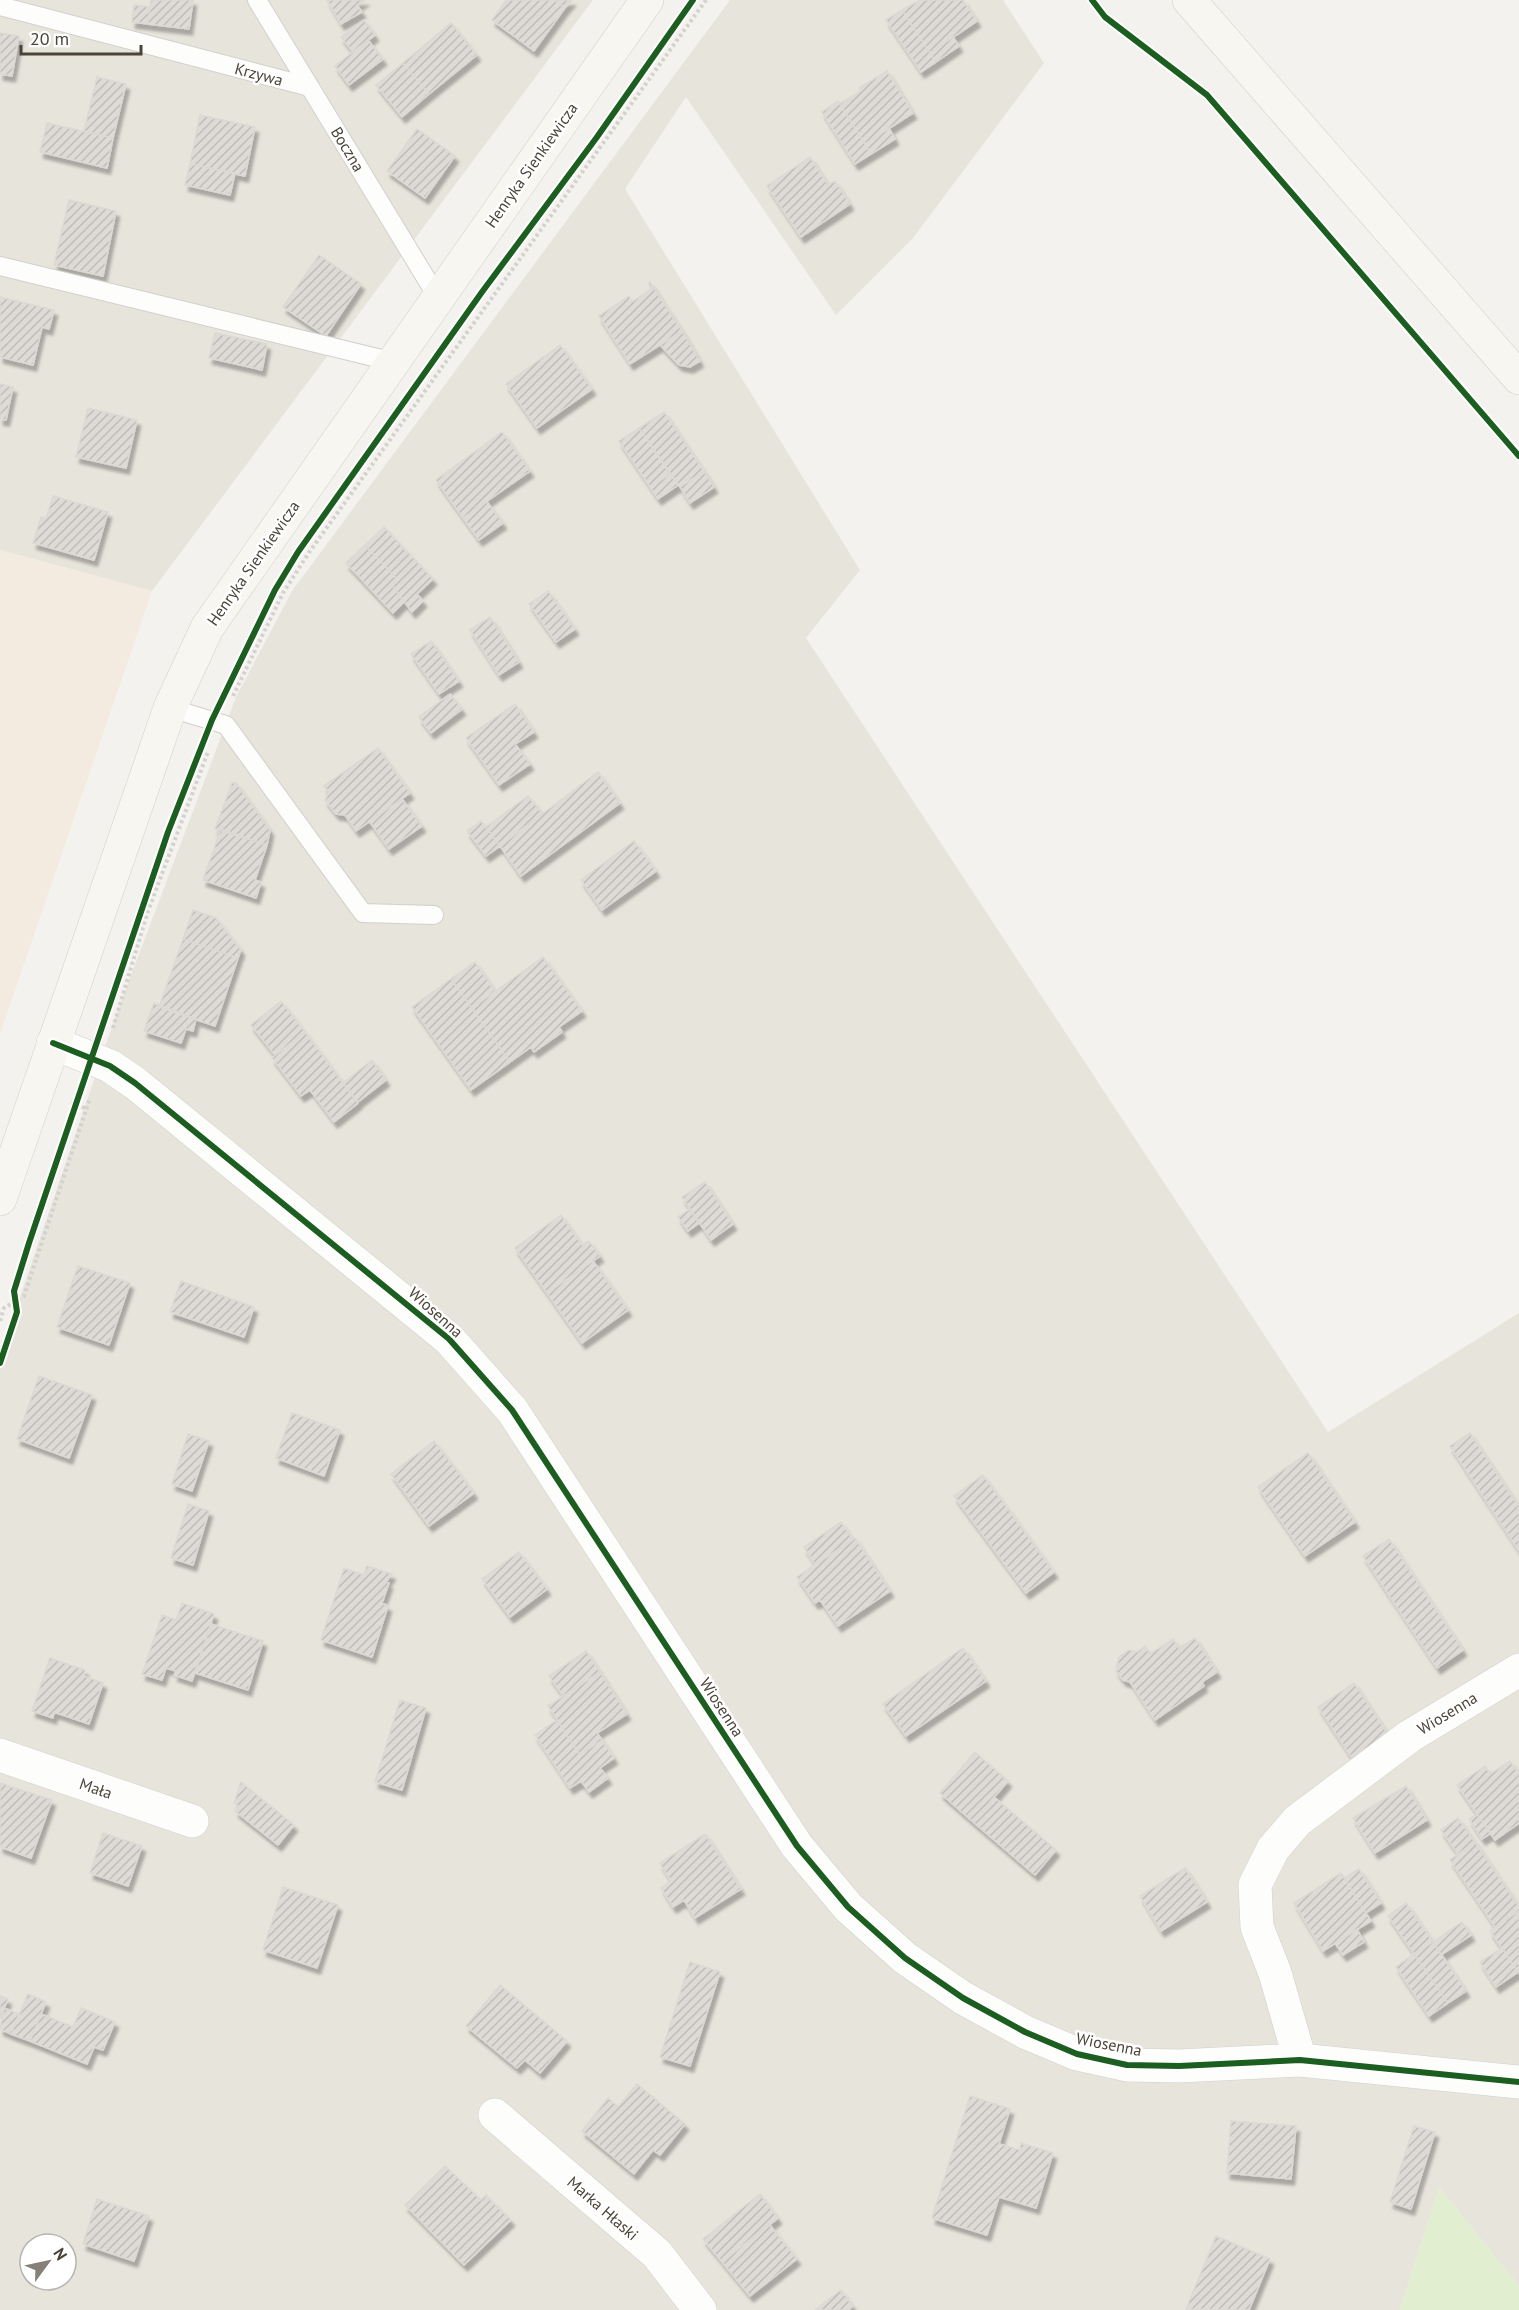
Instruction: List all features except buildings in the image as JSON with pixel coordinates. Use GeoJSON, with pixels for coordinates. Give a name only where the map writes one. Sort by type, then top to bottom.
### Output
{"type":"FeatureCollection","features":[{"type":"Feature","properties":{"kind":"street","name":"Henryka Sienkiewicza"},"geometry":{"type":"LineString","coordinates":[[0,1199],[52,1043],[170,708],[207,628],[647,0]]}},
{"type":"Feature","properties":{"kind":"street"},"geometry":{"type":"LineString","coordinates":[[1189,0],[1519,378]]}},
{"type":"Feature","properties":{"kind":"street","name":"Wiosenna"},"geometry":{"type":"LineString","coordinates":[[52,1043],[100,1062],[135,1083],[449,1339],[512,1410],[797,1846],[848,1907],[905,1958],[974,2003],[1025,2032],[1077,2054],[1127,2064],[1179,2066],[1300,2060],[1519,2082]]}},
{"type":"Feature","properties":{"kind":"street","name":"Wiosenna"},"geometry":{"type":"LineString","coordinates":[[1300,2060],[1275,1973],[1257,1927],[1255,1885],[1273,1849],[1297,1821],[1410,1736],[1519,1670]]}},
{"type":"Feature","properties":{"kind":"street","name":"Mała"},"geometry":{"type":"LineString","coordinates":[[0,1755],[192,1821]]}},
{"type":"Feature","properties":{"kind":"street","name":"Marka Hłaski"},"geometry":{"type":"LineString","coordinates":[[495,2115],[657,2254],[700,2310]]}},
{"type":"Feature","properties":{"kind":"lane","name":"Boczna"},"geometry":{"type":"LineString","coordinates":[[257,0],[438,298]]}},
{"type":"Feature","properties":{"kind":"lane","name":"Krzywa"},"geometry":{"type":"LineString","coordinates":[[0,6],[310,87]]}},
{"type":"Feature","properties":{"kind":"lane"},"geometry":{"type":"LineString","coordinates":[[0,266],[394,362]]}},
{"type":"Feature","properties":{"kind":"lane"},"geometry":{"type":"LineString","coordinates":[[170,708],[226,725],[363,913],[434,915]]}},
{"type":"Feature","properties":{"kind":"path"},"geometry":{"type":"LineString","coordinates":[[196,761],[283,593],[310,551],[706,0]]}},
{"type":"Feature","properties":{"kind":"path"},"geometry":{"type":"LineString","coordinates":[[322,519],[335,501]]}},
{"type":"Feature","properties":{"kind":"path"},"geometry":{"type":"LineString","coordinates":[[271,599],[281,581]]}},
{"type":"Feature","properties":{"kind":"path"},"geometry":{"type":"LineString","coordinates":[[74,1110],[100,1062],[117,1049],[111,1035],[148,911],[216,721]]}},
{"type":"Feature","properties":{"kind":"path"},"geometry":{"type":"LineString","coordinates":[[124,962],[160,854]]}},
{"type":"Feature","properties":{"kind":"path"},"geometry":{"type":"LineString","coordinates":[[0,1321],[4,1308],[24,1296],[94,1087],[104,1085],[100,1062]]}},
{"type":"Feature","properties":{"kind":"path"},"geometry":{"type":"LineString","coordinates":[[14,1292],[17,1312]]}},
{"type":"Feature","properties":{"kind":"shaded area"},"geometry":{"type":"Polygon","coordinates":[[[0,0],[593,0],[152,591],[0,550],[0,0]]]}},
{"type":"Feature","properties":{"kind":"shaded area"},"geometry":{"type":"Polygon","coordinates":[[[730,0],[1003,0],[1044,63],[913,238],[836,315],[686,97],[625,189],[860,570],[806,638],[1328,1432],[1519,1313],[1519,2286],[1439,2187],[1400,2310],[0,2310],[0,1356],[116,1015],[236,697],[292,591],[730,0]]]}},
{"type":"Feature","properties":{"kind":"shaded area"},"geometry":{"type":"Polygon","coordinates":[[[0,550],[152,591],[0,1034],[0,550]]]}},
{"type":"Feature","properties":{"kind":"green space"},"geometry":{"type":"Polygon","coordinates":[[[1439,2187],[1519,2286],[1519,2310],[1400,2310],[1439,2187]]]}},
{"type":"Feature","properties":{"kind":"cycle path"},"geometry":{"type":"LineString","coordinates":[[0,1363],[17,1312],[14,1291],[29,1243],[168,832],[212,720],[275,590],[298,552],[482,292],[597,137],[693,0]]}},
{"type":"Feature","properties":{"kind":"cycle path"},"geometry":{"type":"LineString","coordinates":[[1092,0],[1105,17],[1207,95],[1519,456]]}},
{"type":"Feature","properties":{"kind":"cycle path"},"geometry":{"type":"LineString","coordinates":[[53,1043],[110,1066],[135,1083],[449,1339],[512,1410],[797,1846],[848,1907],[905,1958],[963,1998],[1025,2032],[1077,2054],[1127,2065],[1179,2066],[1300,2060],[1519,2082]]}}]}
